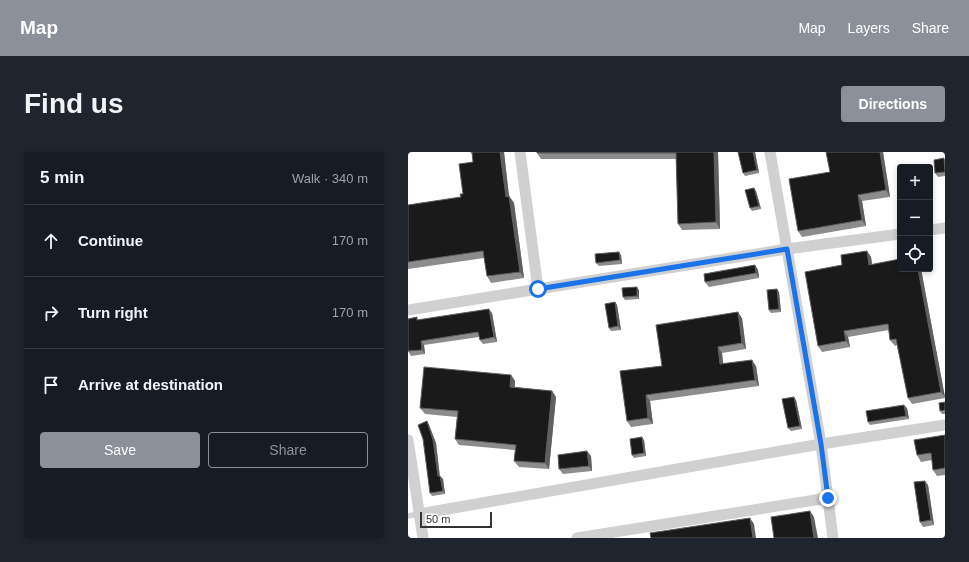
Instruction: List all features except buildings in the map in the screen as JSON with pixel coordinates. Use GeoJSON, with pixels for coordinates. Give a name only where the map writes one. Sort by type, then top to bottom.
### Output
{"type":"FeatureCollection","features":[{"type":"Feature","properties":{"kind":"street"},"geometry":{"type":"LineString","coordinates":[[520,152],[538,289]]}},
{"type":"Feature","properties":{"kind":"street"},"geometry":{"type":"LineString","coordinates":[[770,152],[821,444],[833,538]]}},
{"type":"Feature","properties":{"kind":"street"},"geometry":{"type":"LineString","coordinates":[[933,230],[945,228]]}},
{"type":"Feature","properties":{"kind":"street"},"geometry":{"type":"LineString","coordinates":[[408,310],[787,249],[897,234]]}},
{"type":"Feature","properties":{"kind":"street"},"geometry":{"type":"LineString","coordinates":[[413,515],[821,444],[945,425]]}},
{"type":"Feature","properties":{"kind":"street"},"geometry":{"type":"LineString","coordinates":[[408,440],[413,515],[423,538]]}},
{"type":"Feature","properties":{"kind":"street"},"geometry":{"type":"LineString","coordinates":[[578,538],[828,498]]}},
{"type":"Feature","properties":{"kind":"route"},"geometry":{"type":"LineString","coordinates":[[538,289],[787,249],[821,444],[828,498]]}}]}
